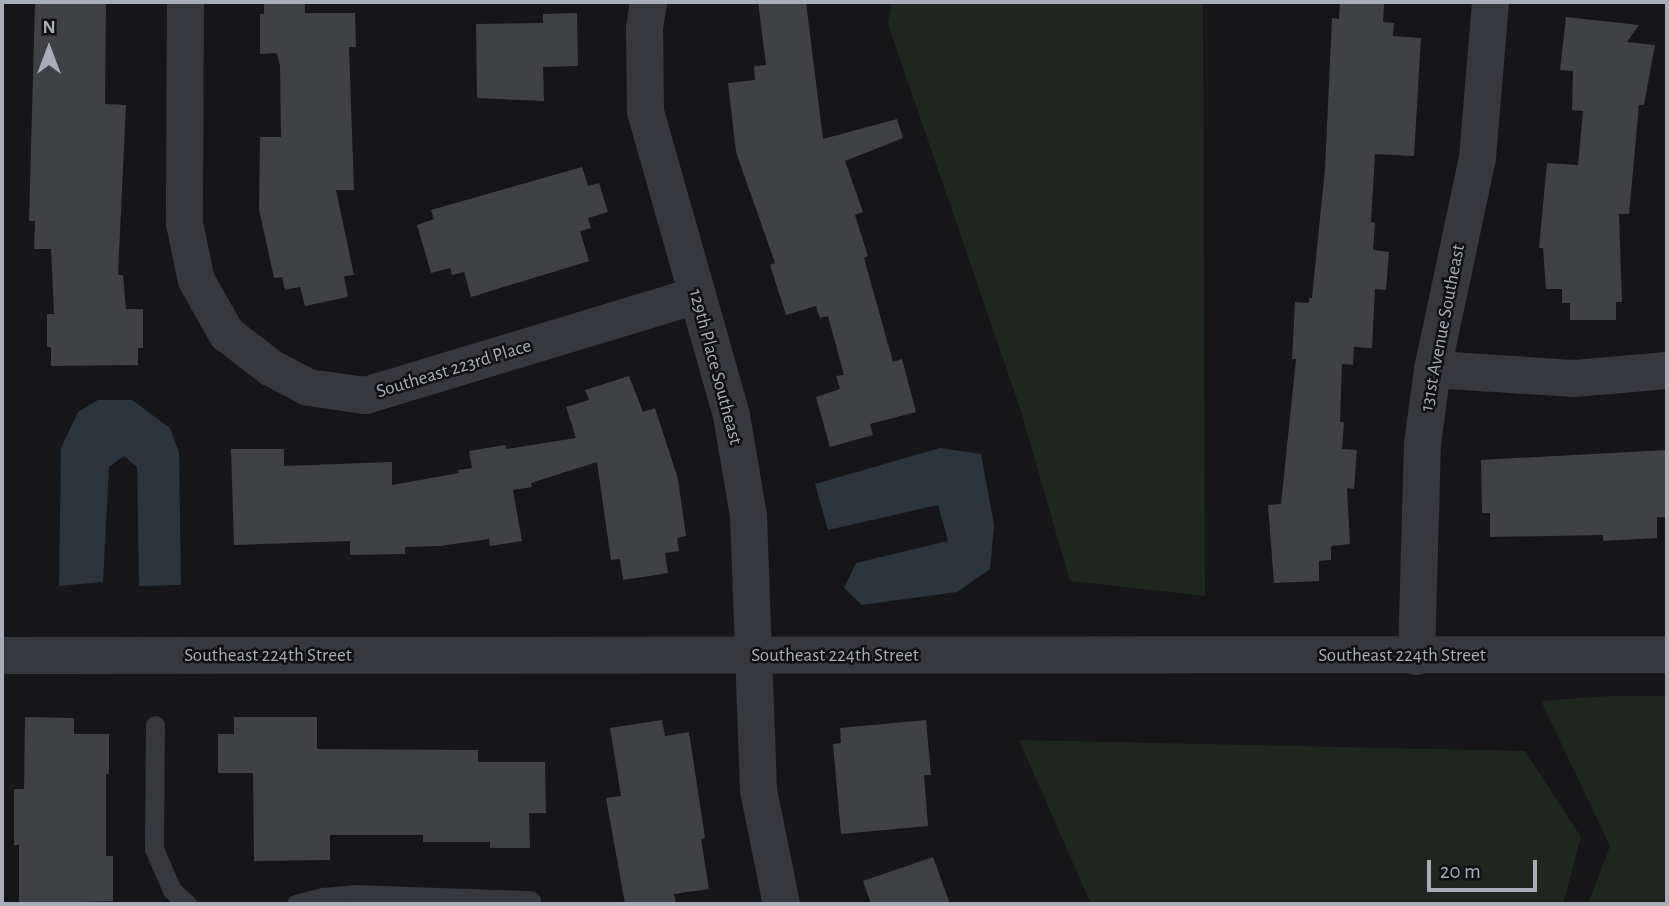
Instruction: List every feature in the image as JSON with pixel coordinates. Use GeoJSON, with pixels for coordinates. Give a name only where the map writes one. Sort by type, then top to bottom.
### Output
{"type":"FeatureCollection","features":[{"type":"Feature","properties":{"kind":"street","name":"Southeast 223rd Place"},"geometry":{"type":"LineString","coordinates":[[186,2],[184,223],[196,279],[226,333],[270,367],[307,387],[365,395],[696,295]]}},
{"type":"Feature","properties":{"kind":"street","name":"129th Place Southeast"},"geometry":{"type":"LineString","coordinates":[[648,2],[644,28],[645,111],[731,415],[748,516],[751,656],[758,790],[781,904]]}},
{"type":"Feature","properties":{"kind":"street","name":"131st Avenue Southeast"},"geometry":{"type":"LineString","coordinates":[[1416,656],[1422,443],[1432,369],[1477,157],[1490,2]]}},
{"type":"Feature","properties":{"kind":"street"},"geometry":{"type":"LineString","coordinates":[[1432,369],[1574,378],[1667,370]]}},
{"type":"Feature","properties":{"kind":"street","name":"Southeast 224th Street"},"geometry":{"type":"LineString","coordinates":[[2,655],[1667,654]]}},
{"type":"Feature","properties":{"kind":"lane"},"geometry":{"type":"LineString","coordinates":[[155,725],[154,849],[172,890],[187,904]]}},
{"type":"Feature","properties":{"kind":"lane"},"geometry":{"type":"LineString","coordinates":[[296,904],[323,897],[355,894],[531,900]]}},
{"type":"Feature","properties":{"kind":"shaded area"},"geometry":{"type":"Polygon","coordinates":[[[892,2],[1203,2],[1205,596],[1070,581],[1021,411],[888,24],[892,2]]]}},
{"type":"Feature","properties":{"kind":"shaded area"},"geometry":{"type":"Polygon","coordinates":[[[98,400],[132,400],[170,428],[179,452],[181,585],[139,586],[137,467],[124,456],[109,467],[103,582],[59,586],[61,448],[78,412],[98,400]]]}},
{"type":"Feature","properties":{"kind":"shaded area"},"geometry":{"type":"Polygon","coordinates":[[[940,448],[981,454],[994,525],[990,569],[957,592],[862,605],[844,588],[856,563],[948,541],[938,505],[828,530],[815,484],[940,448]]]}},
{"type":"Feature","properties":{"kind":"shaded area"},"geometry":{"type":"Polygon","coordinates":[[[1609,696],[1667,696],[1667,904],[1588,904],[1610,846],[1541,701],[1609,696]]]}},
{"type":"Feature","properties":{"kind":"shaded area"},"geometry":{"type":"Polygon","coordinates":[[[1019,740],[1525,751],[1581,837],[1563,904],[1091,904],[1019,740]]]}},
{"type":"Feature","properties":{"kind":"building"},"geometry":{"type":"Polygon","coordinates":[[[35,2],[106,2],[105,104],[126,105],[118,275],[123,275],[126,309],[143,309],[143,348],[138,348],[138,365],[51,366],[51,347],[47,347],[47,314],[54,314],[51,249],[34,249],[35,221],[29,221],[35,2]]]}},
{"type":"Feature","properties":{"kind":"building"},"geometry":{"type":"Polygon","coordinates":[[[264,2],[305,2],[305,13],[355,13],[356,47],[349,47],[354,190],[336,190],[354,275],[344,276],[348,297],[305,306],[300,287],[285,290],[282,277],[274,278],[259,209],[260,137],[281,137],[280,66],[277,53],[260,54],[260,14],[264,14],[264,2]]]}},
{"type":"Feature","properties":{"kind":"building"},"geometry":{"type":"Polygon","coordinates":[[[758,2],[806,2],[823,139],[897,119],[903,138],[845,161],[863,212],[855,215],[868,256],[864,258],[893,362],[902,359],[916,412],[870,424],[873,435],[830,447],[816,397],[840,389],[836,376],[844,375],[828,316],[820,318],[816,306],[786,315],[770,265],[775,263],[736,152],[728,83],[755,80],[754,66],[766,65],[758,2]]]}},
{"type":"Feature","properties":{"kind":"building"},"geometry":{"type":"Polygon","coordinates":[[[1340,2],[1384,4],[1383,22],[1394,23],[1393,36],[1421,38],[1414,156],[1375,154],[1371,222],[1375,223],[1373,250],[1389,252],[1386,290],[1375,289],[1372,348],[1354,347],[1353,365],[1342,364],[1342,449],[1357,450],[1354,489],[1347,488],[1350,544],[1331,546],[1331,560],[1319,561],[1319,581],[1274,583],[1268,505],[1281,504],[1296,359],[1292,359],[1295,302],[1309,303],[1309,298],[1312,298],[1325,169],[1332,18],[1339,19],[1340,2]]]}},
{"type":"Feature","properties":{"kind":"building"},"geometry":{"type":"Polygon","coordinates":[[[577,13],[578,66],[543,67],[544,101],[477,98],[476,24],[543,23],[543,14],[577,13]]]}},
{"type":"Feature","properties":{"kind":"building"},"geometry":{"type":"Polygon","coordinates":[[[1566,17],[1639,25],[1627,42],[1655,45],[1644,105],[1639,105],[1629,214],[1619,214],[1622,302],[1616,302],[1616,320],[1570,320],[1570,303],[1562,303],[1562,289],[1546,289],[1543,248],[1539,248],[1547,163],[1578,165],[1583,111],[1572,110],[1573,71],[1560,70],[1566,17]]]}},
{"type":"Feature","properties":{"kind":"building"},"geometry":{"type":"Polygon","coordinates":[[[582,167],[588,186],[599,183],[608,212],[588,218],[591,228],[580,231],[589,261],[471,297],[464,272],[452,275],[450,268],[431,273],[417,225],[434,219],[431,210],[582,167]]]}},
{"type":"Feature","properties":{"kind":"building"},"geometry":{"type":"Polygon","coordinates":[[[629,376],[643,412],[655,408],[678,479],[686,536],[677,538],[679,551],[665,553],[668,573],[623,580],[620,559],[611,560],[597,462],[531,483],[532,487],[513,490],[522,541],[490,546],[489,539],[440,546],[405,547],[405,554],[350,555],[350,541],[234,545],[231,449],[284,449],[284,466],[392,462],[392,485],[459,473],[458,470],[472,468],[469,451],[506,445],[506,449],[576,438],[566,407],[589,400],[585,390],[629,376]]]}},
{"type":"Feature","properties":{"kind":"building"},"geometry":{"type":"Polygon","coordinates":[[[1667,450],[1667,517],[1657,517],[1657,538],[1603,541],[1603,535],[1490,537],[1490,513],[1482,513],[1481,460],[1667,450]]]}},
{"type":"Feature","properties":{"kind":"building"},"geometry":{"type":"Polygon","coordinates":[[[25,717],[74,718],[74,734],[109,734],[106,856],[113,856],[113,901],[19,904],[19,845],[14,845],[14,789],[24,789],[25,717]]]}},
{"type":"Feature","properties":{"kind":"building"},"geometry":{"type":"Polygon","coordinates":[[[234,717],[317,717],[317,749],[478,750],[478,762],[545,762],[546,813],[529,813],[530,848],[490,848],[490,842],[423,842],[423,835],[330,835],[330,860],[254,861],[253,773],[218,773],[218,734],[234,734],[234,717]]]}},
{"type":"Feature","properties":{"kind":"building"},"geometry":{"type":"Polygon","coordinates":[[[662,720],[665,736],[689,732],[705,838],[701,839],[709,889],[674,894],[676,904],[625,904],[606,798],[621,796],[610,728],[662,720]]]}},
{"type":"Feature","properties":{"kind":"building"},"geometry":{"type":"Polygon","coordinates":[[[926,720],[931,775],[924,775],[928,826],[841,834],[833,744],[841,743],[840,728],[926,720]]]}},
{"type":"Feature","properties":{"kind":"building"},"geometry":{"type":"Polygon","coordinates":[[[933,857],[950,904],[871,904],[863,881],[933,857]]]}}]}
